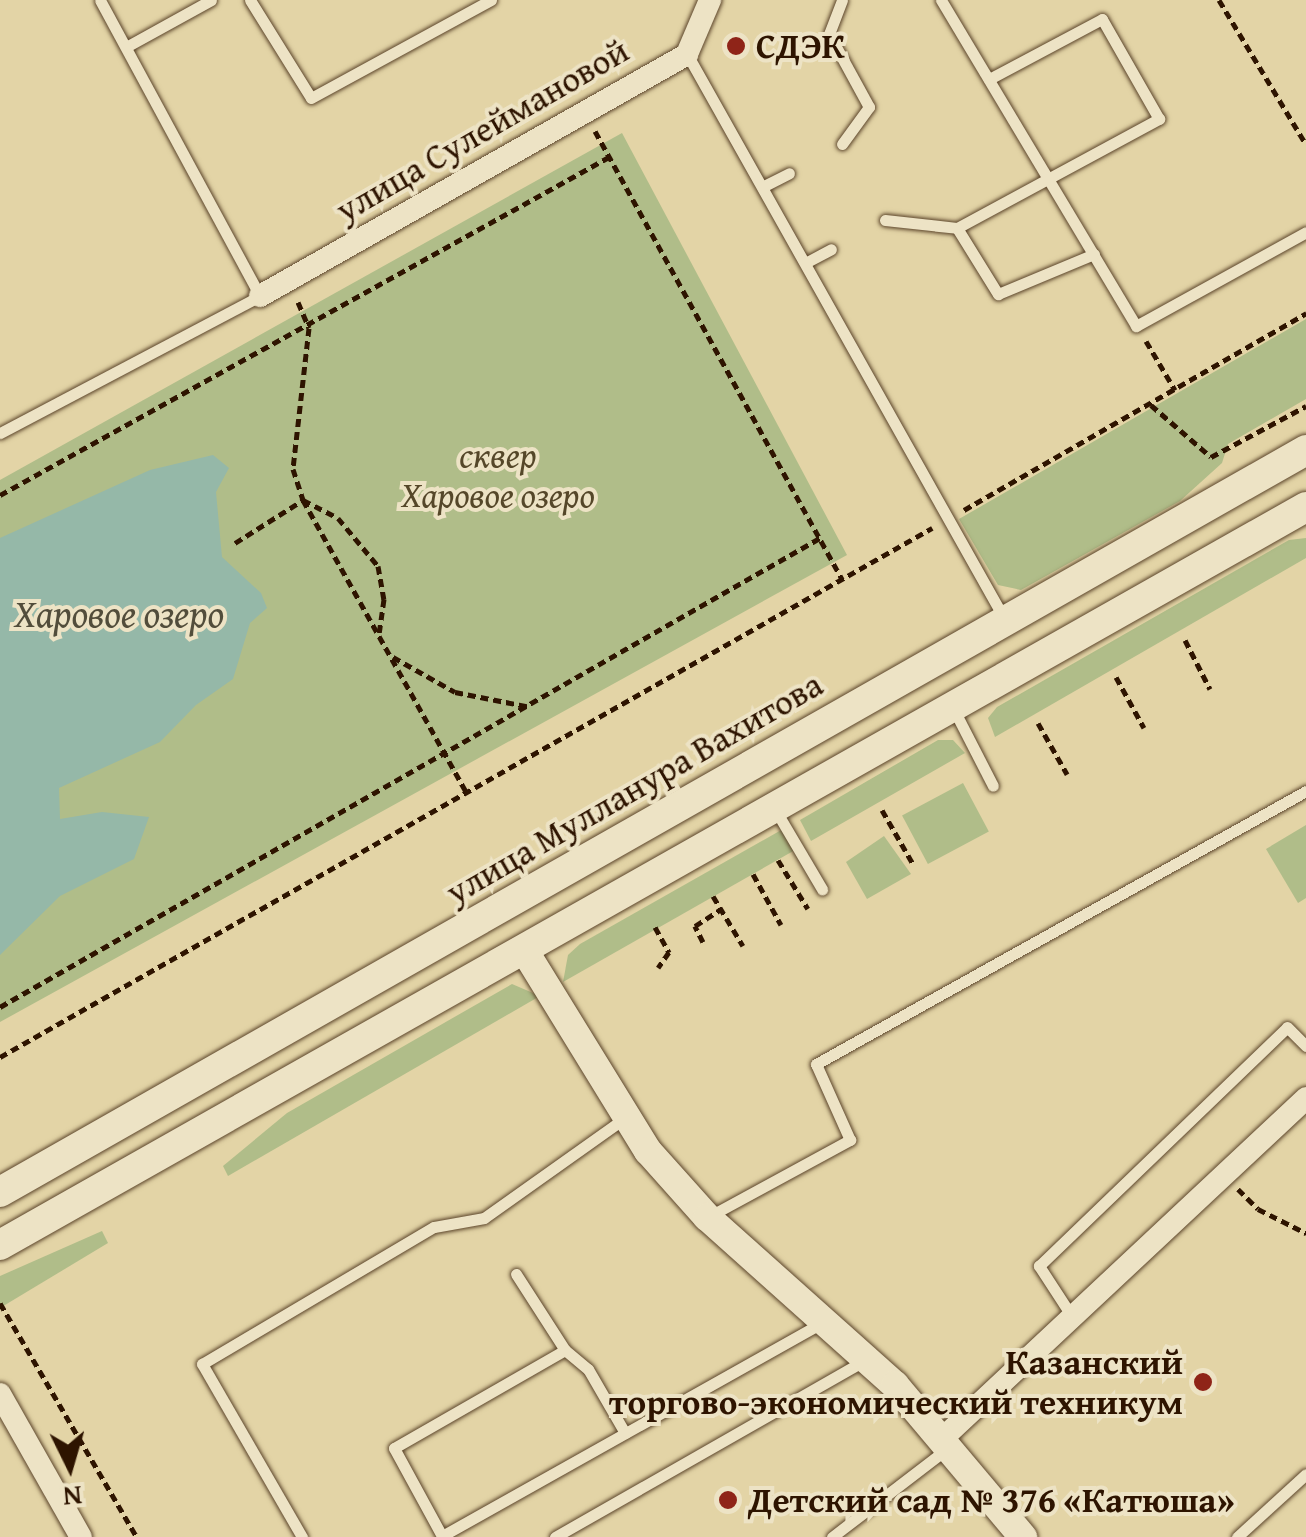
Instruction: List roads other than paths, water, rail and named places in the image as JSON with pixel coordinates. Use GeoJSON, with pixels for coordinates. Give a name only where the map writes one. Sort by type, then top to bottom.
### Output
{"type":"FeatureCollection","features":[{"type":"Feature","properties":{"kind":"main road","name":"улица Мулланура Вахитова"},"geometry":{"type":"LineString","coordinates":[[0,1192],[1306,450]]}},
{"type":"Feature","properties":{"kind":"main road"},"geometry":{"type":"LineString","coordinates":[[0,1245],[526,953],[1306,507]]}},
{"type":"Feature","properties":{"kind":"street"},"geometry":{"type":"LineString","coordinates":[[688,54],[710,0]]}},
{"type":"Feature","properties":{"kind":"street","name":"улица Сулеймановой"},"geometry":{"type":"LineString","coordinates":[[260,296],[688,54]]}},
{"type":"Feature","properties":{"kind":"street"},"geometry":{"type":"LineString","coordinates":[[526,953],[626,1117],[707,1217],[948,1441],[1022,1537]]}},
{"type":"Feature","properties":{"kind":"street"},"geometry":{"type":"LineString","coordinates":[[948,1441],[1072,1316],[1306,1098]]}},
{"type":"Feature","properties":{"kind":"street"},"geometry":{"type":"LineString","coordinates":[[0,1394],[81,1537]]}},
{"type":"Feature","properties":{"kind":"lane"},"geometry":{"type":"LineString","coordinates":[[0,432],[260,296],[100,0]]}},
{"type":"Feature","properties":{"kind":"lane"},"geometry":{"type":"LineString","coordinates":[[126,47],[212,0]]}},
{"type":"Feature","properties":{"kind":"lane"},"geometry":{"type":"LineString","coordinates":[[250,0],[311,98],[491,0]]}},
{"type":"Feature","properties":{"kind":"lane"},"geometry":{"type":"LineString","coordinates":[[842,0],[829,34],[868,107],[842,144]]}},
{"type":"Feature","properties":{"kind":"lane"},"geometry":{"type":"LineString","coordinates":[[941,0],[1136,326],[1306,232]]}},
{"type":"Feature","properties":{"kind":"lane"},"geometry":{"type":"LineString","coordinates":[[884,220],[957,228],[1159,119],[1102,19],[989,79]]}},
{"type":"Feature","properties":{"kind":"lane"},"geometry":{"type":"LineString","coordinates":[[688,54],[1005,620]]}},
{"type":"Feature","properties":{"kind":"lane"},"geometry":{"type":"LineString","coordinates":[[764,186],[789,172]]}},
{"type":"Feature","properties":{"kind":"lane"},"geometry":{"type":"LineString","coordinates":[[957,228],[998,294],[1094,255]]}},
{"type":"Feature","properties":{"kind":"lane"},"geometry":{"type":"LineString","coordinates":[[807,262],[831,249]]}},
{"type":"Feature","properties":{"kind":"lane"},"geometry":{"type":"LineString","coordinates":[[954,708],[993,786]]}},
{"type":"Feature","properties":{"kind":"lane"},"geometry":{"type":"LineString","coordinates":[[707,1217],[850,1140],[816,1064],[1306,790]]}},
{"type":"Feature","properties":{"kind":"lane"},"geometry":{"type":"LineString","coordinates":[[776,810],[822,889]]}},
{"type":"Feature","properties":{"kind":"lane"},"geometry":{"type":"LineString","coordinates":[[1072,1316],[1039,1266],[1287,1027],[1306,1046]]}},
{"type":"Feature","properties":{"kind":"lane"},"geometry":{"type":"LineString","coordinates":[[302,1537],[202,1364],[434,1227],[484,1218],[626,1117]]}},
{"type":"Feature","properties":{"kind":"lane"},"geometry":{"type":"LineString","coordinates":[[516,1274],[564,1350],[588,1369],[624,1433]]}},
{"type":"Feature","properties":{"kind":"lane"},"geometry":{"type":"LineString","coordinates":[[564,1350],[394,1448],[442,1536],[824,1322]]}},
{"type":"Feature","properties":{"kind":"lane"},"geometry":{"type":"LineString","coordinates":[[555,1537],[865,1360]]}},
{"type":"Feature","properties":{"kind":"lane"},"geometry":{"type":"LineString","coordinates":[[832,1537],[948,1441]]}},
{"type":"Feature","properties":{"kind":"lane"},"geometry":{"type":"LineString","coordinates":[[1236,1537],[1306,1474]]}},
{"type":"Feature","properties":{"kind":"water","name":"Харовое озеро"},"geometry":{"type":"Polygon","coordinates":[[[213,455],[229,468],[216,492],[222,557],[261,593],[267,608],[250,623],[233,679],[196,705],[160,742],[59,788],[60,819],[102,812],[149,817],[134,859],[60,896],[0,955],[0,538],[150,470],[213,455]]]}},
{"type":"Feature","properties":{"kind":"place","name":"СДЭК"},"geometry":{"type":"Point","coordinates":[736,46]}},
{"type":"Feature","properties":{"kind":"place","name":"Казанский торгово-экономический техникум"},"geometry":{"type":"Point","coordinates":[1203,1382]}},
{"type":"Feature","properties":{"kind":"place","name":"Детский сад № 376 «Катюша»"},"geometry":{"type":"Point","coordinates":[728,1500]}},
{"type":"Feature","properties":{"kind":"park label","name":"сквер Харовое озеро"},"geometry":{"type":"Point","coordinates":[498,475]}}]}
